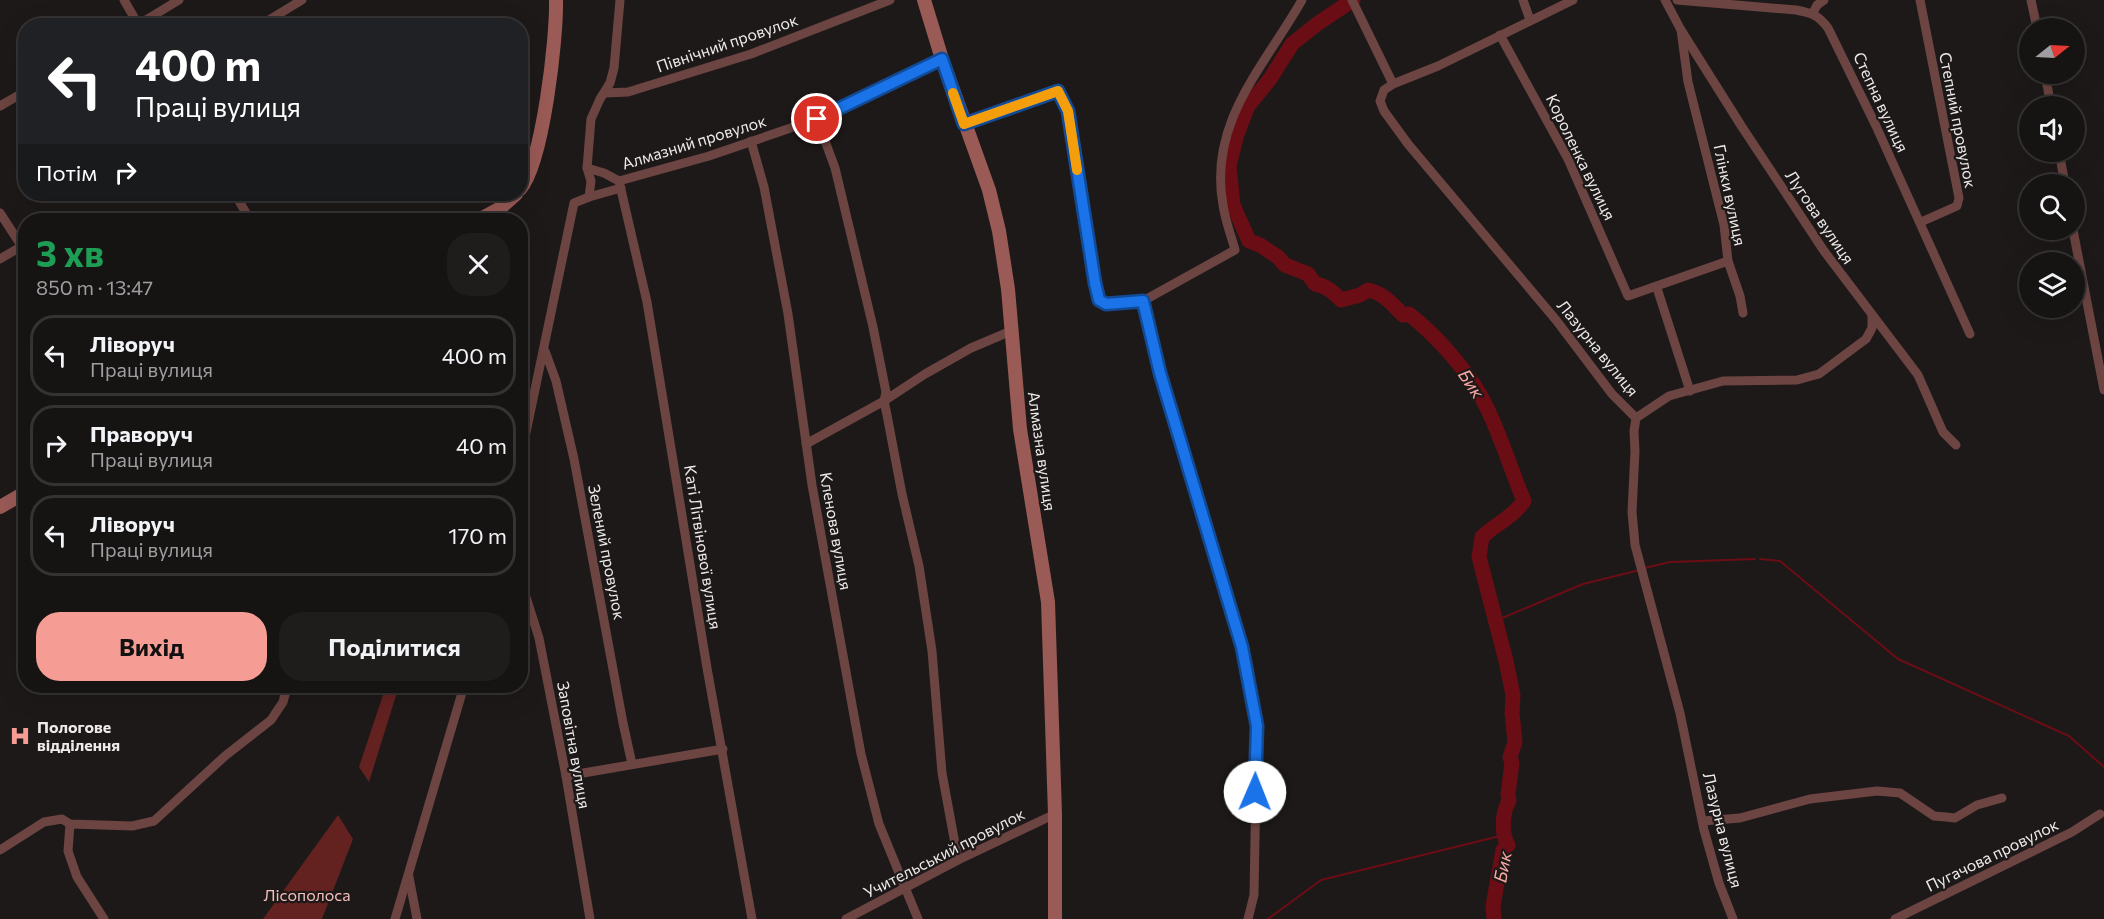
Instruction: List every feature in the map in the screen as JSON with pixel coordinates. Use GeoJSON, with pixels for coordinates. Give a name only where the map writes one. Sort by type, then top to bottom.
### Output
{"type":"FeatureCollection","features":[{"type":"Feature","properties":{"kind":"main road"},"geometry":{"type":"LineString","coordinates":[[528,172],[534,160],[547,100],[556,0]]}},
{"type":"Feature","properties":{"kind":"main road","name":"Алмазна вулиця"},"geometry":{"type":"LineString","coordinates":[[924,0],[964,124],[989,190],[999,231],[1008,289],[1020,429],[1048,602],[1055,814],[1055,919]]}},
{"type":"Feature","properties":{"kind":"main road"},"geometry":{"type":"LineString","coordinates":[[492,213],[508,201]]}},
{"type":"Feature","properties":{"kind":"main road"},"geometry":{"type":"LineString","coordinates":[[0,507],[18,497]]}},
{"type":"Feature","properties":{"kind":"street"},"geometry":{"type":"LineString","coordinates":[[124,0],[134,18]]}},
{"type":"Feature","properties":{"kind":"street"},"geometry":{"type":"LineString","coordinates":[[149,18],[179,0]]}},
{"type":"Feature","properties":{"kind":"street"},"geometry":{"type":"LineString","coordinates":[[272,18],[302,0]]}},
{"type":"Feature","properties":{"kind":"street"},"geometry":{"type":"LineString","coordinates":[[589,197],[591,181],[587,168],[591,119],[610,83],[614,68],[620,0]]}},
{"type":"Feature","properties":{"kind":"street","name":"Північний провулок"},"geometry":{"type":"LineString","coordinates":[[605,93],[628,92],[751,54],[890,0]]}},
{"type":"Feature","properties":{"kind":"street"},"geometry":{"type":"LineString","coordinates":[[964,124],[1058,91],[1068,111],[1099,300],[1106,304],[1143,301],[1235,250],[1223,206],[1222,150],[1245,91],[1302,0]]}},
{"type":"Feature","properties":{"kind":"street"},"geometry":{"type":"LineString","coordinates":[[1352,0],[1393,84],[1438,66],[1573,0]]}},
{"type":"Feature","properties":{"kind":"street"},"geometry":{"type":"LineString","coordinates":[[1523,0],[1530,20]]}},
{"type":"Feature","properties":{"kind":"street","name":"Лугова вулиця"},"geometry":{"type":"LineString","coordinates":[[1665,0],[1681,30],[1824,251],[1918,375],[1943,432],[1956,445]]}},
{"type":"Feature","properties":{"kind":"street"},"geometry":{"type":"LineString","coordinates":[[1677,0],[1813,13],[1817,5],[1824,0]]}},
{"type":"Feature","properties":{"kind":"street","name":"Степний провулок"},"geometry":{"type":"LineString","coordinates":[[1920,0],[1959,198],[1957,206],[1921,222]]}},
{"type":"Feature","properties":{"kind":"street"},"geometry":{"type":"LineString","coordinates":[[2031,0],[2035,18]]}},
{"type":"Feature","properties":{"kind":"street","name":"Степна вулиця"},"geometry":{"type":"LineString","coordinates":[[1813,13],[1828,28],[1921,222],[1970,334]]}},
{"type":"Feature","properties":{"kind":"street","name":"Глінки вулиця"},"geometry":{"type":"LineString","coordinates":[[1628,296],[1657,288],[1728,261],[1724,225],[1688,82],[1681,30]]}},
{"type":"Feature","properties":{"kind":"street","name":"Короленка вулиця"},"geometry":{"type":"LineString","coordinates":[[1500,35],[1568,159],[1628,296]]}},
{"type":"Feature","properties":{"kind":"street","name":"Алмазний провулок"},"geometry":{"type":"LineString","coordinates":[[587,168],[620,185],[817,119],[942,59]]}},
{"type":"Feature","properties":{"kind":"street","name":"Лазурна вулиця"},"geometry":{"type":"LineString","coordinates":[[1393,84],[1384,90],[1380,100],[1384,111],[1408,144],[1556,320],[1612,393],[1636,417],[1632,512],[1635,545],[1680,713],[1703,821],[1719,882],[1733,919]]}},
{"type":"Feature","properties":{"kind":"street"},"geometry":{"type":"LineString","coordinates":[[0,106],[18,96]]}},
{"type":"Feature","properties":{"kind":"street"},"geometry":{"type":"LineString","coordinates":[[817,119],[835,168],[873,327],[902,494],[919,566],[932,651],[942,773],[958,860]]}},
{"type":"Feature","properties":{"kind":"street","name":"Кленова вулиця"},"geometry":{"type":"LineString","coordinates":[[751,141],[764,187],[788,314],[806,444],[861,754],[879,824],[918,919]]}},
{"type":"Feature","properties":{"kind":"street"},"geometry":{"type":"LineString","coordinates":[[528,423],[574,203],[620,185]]}},
{"type":"Feature","properties":{"kind":"street","name":"Каті Літвінової вулиця"},"geometry":{"type":"LineString","coordinates":[[620,185],[647,302],[707,668],[752,919]]}},
{"type":"Feature","properties":{"kind":"street"},"geometry":{"type":"LineString","coordinates":[[0,213],[18,240]]}},
{"type":"Feature","properties":{"kind":"street"},"geometry":{"type":"LineString","coordinates":[[2075,240],[2104,390]]}},
{"type":"Feature","properties":{"kind":"street"},"geometry":{"type":"LineString","coordinates":[[0,258],[18,251]]}},
{"type":"Feature","properties":{"kind":"street"},"geometry":{"type":"LineString","coordinates":[[1728,261],[1740,296],[1743,313]]}},
{"type":"Feature","properties":{"kind":"street"},"geometry":{"type":"LineString","coordinates":[[1657,288],[1690,391]]}},
{"type":"Feature","properties":{"kind":"street"},"geometry":{"type":"LineString","coordinates":[[1143,301],[1160,373],[1242,647],[1251,687],[1257,726],[1254,895],[1248,919]]}},
{"type":"Feature","properties":{"kind":"street"},"geometry":{"type":"LineString","coordinates":[[1636,417],[1669,396],[1723,381],[1797,380],[1819,374],[1866,339],[1872,328],[1872,316]]}},
{"type":"Feature","properties":{"kind":"street"},"geometry":{"type":"LineString","coordinates":[[806,444],[971,348],[1011,331]]}},
{"type":"Feature","properties":{"kind":"street","name":"Зелений провулок"},"geometry":{"type":"LineString","coordinates":[[544,349],[556,381],[574,459],[632,764]]}},
{"type":"Feature","properties":{"kind":"street","name":"Заповітна вулиця"},"geometry":{"type":"LineString","coordinates":[[528,603],[539,638],[566,776],[590,919]]}},
{"type":"Feature","properties":{"kind":"street"},"geometry":{"type":"LineString","coordinates":[[0,850],[44,822],[132,826],[154,820],[225,756],[271,720],[283,702],[285,693]]}},
{"type":"Feature","properties":{"kind":"street"},"geometry":{"type":"LineString","coordinates":[[395,919],[462,693]]}},
{"type":"Feature","properties":{"kind":"street"},"geometry":{"type":"LineString","coordinates":[[566,776],[723,749]]}},
{"type":"Feature","properties":{"kind":"street"},"geometry":{"type":"LineString","coordinates":[[1703,821],[1740,818],[1810,799],[1877,791],[1900,793],[1934,816],[1954,818],[1977,805],[2002,798]]}},
{"type":"Feature","properties":{"kind":"street","name":"Учительський провулок"},"geometry":{"type":"LineString","coordinates":[[846,919],[958,860],[1055,814]]}},
{"type":"Feature","properties":{"kind":"street","name":"Пугачова провулок"},"geometry":{"type":"LineString","coordinates":[[1895,919],[2062,836],[2100,814]]}},
{"type":"Feature","properties":{"kind":"street"},"geometry":{"type":"LineString","coordinates":[[66,822],[68,851],[77,877],[104,919]]}},
{"type":"Feature","properties":{"kind":"street"},"geometry":{"type":"LineString","coordinates":[[409,875],[417,919]]}},
{"type":"Feature","properties":{"kind":"green space"},"geometry":{"type":"Polygon","coordinates":[[[384,693],[397,693],[369,782],[359,767],[384,693]]]}},
{"type":"Feature","properties":{"kind":"green space","name":"Лісополоса"},"geometry":{"type":"Polygon","coordinates":[[[338,815],[353,839],[322,919],[263,919],[338,815]]]}},
{"type":"Feature","properties":{"kind":"waterway","name":"Бик"},"geometry":{"type":"LineString","coordinates":[[1353,0],[1292,44],[1270,79],[1248,106],[1237,134],[1229,166],[1233,205],[1249,241],[1260,245],[1278,257],[1285,265],[1308,274],[1315,284],[1326,288],[1341,300],[1360,295],[1368,290],[1379,294],[1403,315],[1409,314],[1431,333],[1452,356],[1480,394],[1524,501],[1515,512],[1482,537],[1479,557],[1513,695],[1515,742],[1510,757],[1512,763],[1509,801],[1503,823],[1508,845],[1503,850],[1493,906],[1494,919]]}},
{"type":"Feature","properties":{"kind":"waterway"},"geometry":{"type":"LineString","coordinates":[[1645,568],[1670,562],[1755,559]]}},
{"type":"Feature","properties":{"kind":"waterway"},"geometry":{"type":"LineString","coordinates":[[1760,559],[1780,561],[1898,659],[2069,736],[2104,767]]}},
{"type":"Feature","properties":{"kind":"waterway"},"geometry":{"type":"LineString","coordinates":[[1495,621],[1583,584],[1640,570]]}},
{"type":"Feature","properties":{"kind":"waterway"},"geometry":{"type":"LineString","coordinates":[[1268,919],[1321,880],[1504,835]]}},
{"type":"Feature","properties":{"kind":"slow traffic"},"geometry":{"type":"LineString","coordinates":[[953,93],[964,124],[1058,91],[1068,111],[1077,170]]}},
{"type":"Feature","properties":{"kind":"place","name":"Пологове відділення"},"geometry":{"type":"Point","coordinates":[20,736]}},
{"type":"Feature","properties":{"kind":"route"},"geometry":{"type":"LineString","coordinates":[[817,119],[942,59],[964,124],[1058,91],[1068,111],[1099,300],[1106,304],[1143,301],[1160,373],[1242,647],[1257,726],[1255,792]]}}]}
